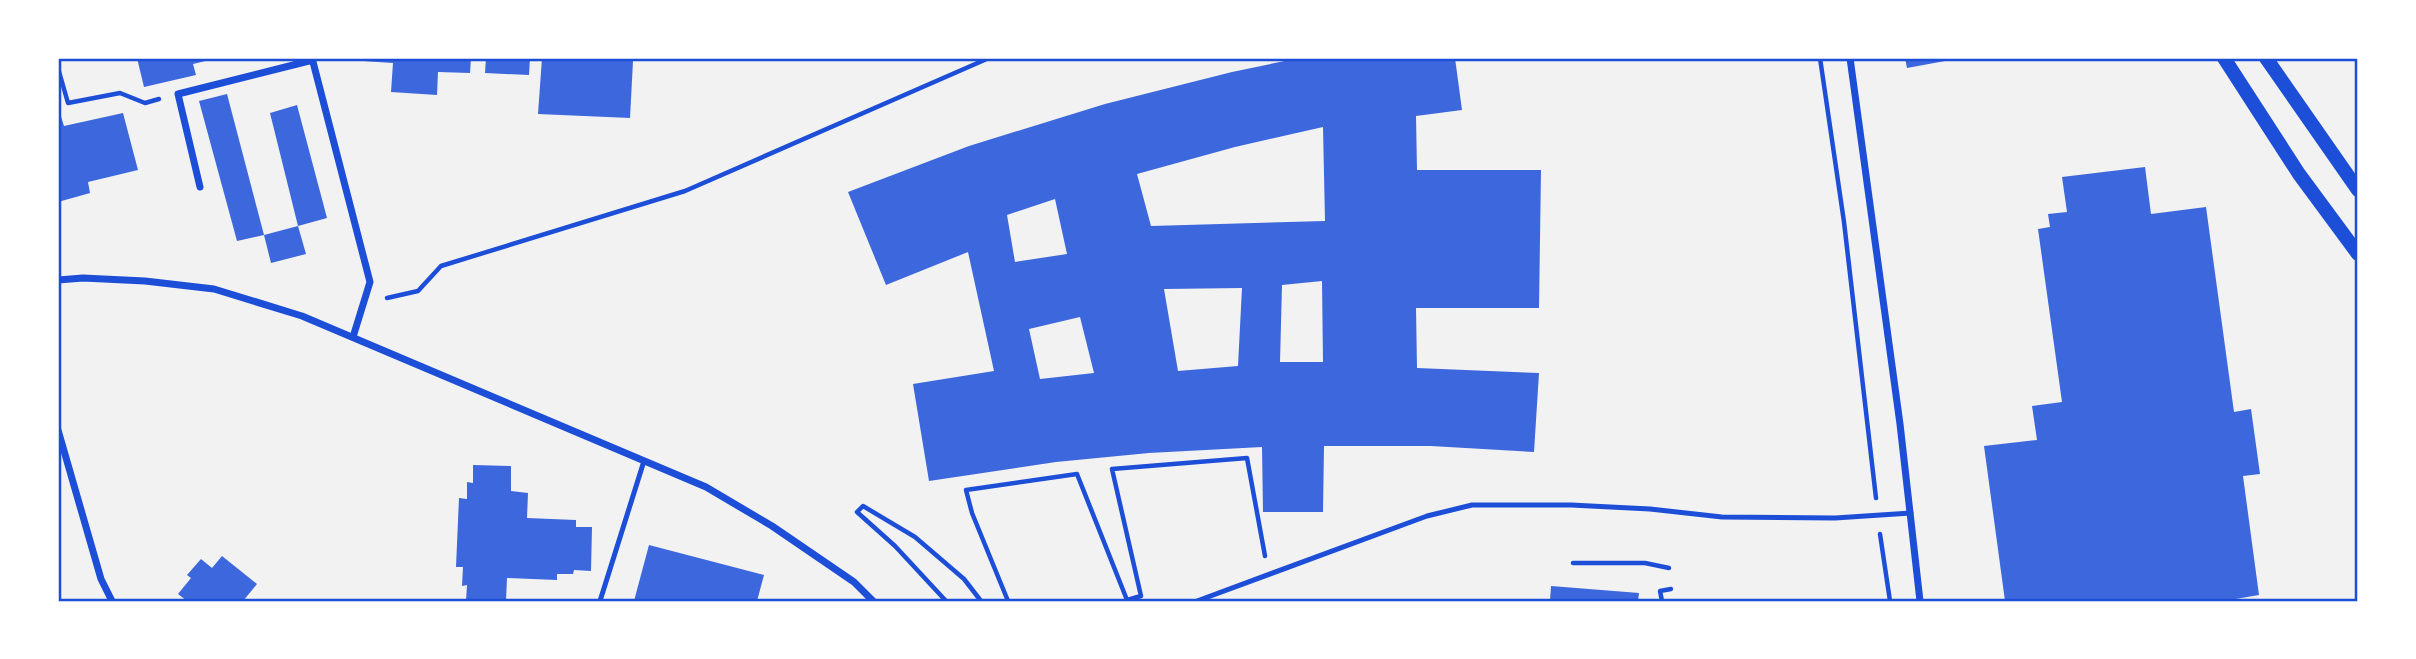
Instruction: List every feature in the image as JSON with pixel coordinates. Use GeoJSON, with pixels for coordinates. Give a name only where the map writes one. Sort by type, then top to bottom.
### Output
{"type":"FeatureCollection","features":[{"type":"Feature","properties":{"kind":"main road"},"geometry":{"type":"LineString","coordinates":[[2224,58],[2299,174],[2358,254]]}},
{"type":"Feature","properties":{"kind":"main road"},"geometry":{"type":"LineString","coordinates":[[2266,58],[2358,190]]}},
{"type":"Feature","properties":{"kind":"street"},"geometry":{"type":"LineString","coordinates":[[1850,58],[1920,601]]}},
{"type":"Feature","properties":{"kind":"street"},"geometry":{"type":"LineString","coordinates":[[200,187],[178,94],[312,59],[370,282],[353,337]]}},
{"type":"Feature","properties":{"kind":"street"},"geometry":{"type":"LineString","coordinates":[[58,280],[83,278],[145,281],[214,289],[302,316],[706,487],[772,526],[854,582],[873,601]]}},
{"type":"Feature","properties":{"kind":"street"},"geometry":{"type":"LineString","coordinates":[[58,430],[101,579],[112,601]]}},
{"type":"Feature","properties":{"kind":"lane"},"geometry":{"type":"LineString","coordinates":[[600,601],[644,461]]}},
{"type":"Feature","properties":{"kind":"lane"},"geometry":{"type":"LineString","coordinates":[[1197,601],[1427,516],[1472,505],[1585,505],[1722,517],[1835,518],[1910,513]]}},
{"type":"Feature","properties":{"kind":"path"},"geometry":{"type":"LineString","coordinates":[[386,298],[418,291],[442,266],[685,191],[989,58]]}},
{"type":"Feature","properties":{"kind":"path"},"geometry":{"type":"LineString","coordinates":[[1820,58],[1844,222],[1877,515],[1890,601]]}},
{"type":"Feature","properties":{"kind":"path"},"geometry":{"type":"LineString","coordinates":[[58,68],[68,103],[120,93],[145,103],[178,94]]}},
{"type":"Feature","properties":{"kind":"path"},"geometry":{"type":"LineString","coordinates":[[1008,601],[972,513],[967,490],[1077,474],[1127,600],[1141,596],[1112,470],[1247,458],[1269,573]]}},
{"type":"Feature","properties":{"kind":"path"},"geometry":{"type":"LineString","coordinates":[[946,601],[895,547],[857,512],[863,506],[915,537],[964,579],[981,601]]}},
{"type":"Feature","properties":{"kind":"path"},"geometry":{"type":"LineString","coordinates":[[1573,563],[1645,563],[1669,568]]}},
{"type":"Feature","properties":{"kind":"path"},"geometry":{"type":"LineString","coordinates":[[1662,601],[1660,591],[1671,589]]}},
{"type":"Feature","properties":{"kind":"building"},"geometry":{"type":"Polygon","coordinates":[[[137,58],[214,59],[193,64],[196,75],[144,87],[137,58]]]}},
{"type":"Feature","properties":{"kind":"building"},"geometry":{"type":"Polygon","coordinates":[[[348,58],[471,58],[470,73],[438,72],[437,95],[391,92],[393,63],[348,58]]]}},
{"type":"Feature","properties":{"kind":"building"},"geometry":{"type":"Polygon","coordinates":[[[486,58],[530,58],[529,75],[485,73],[486,58]]]}},
{"type":"Feature","properties":{"kind":"building"},"geometry":{"type":"Polygon","coordinates":[[[542,58],[633,61],[630,118],[538,114],[542,58]]]}},
{"type":"Feature","properties":{"kind":"building"},"geometry":{"type":"Polygon","coordinates":[[[1299,58],[1455,58],[1462,110],[1416,116],[1417,170],[1541,170],[1539,308],[1416,308],[1417,368],[1539,373],[1534,452],[1431,446],[1324,446],[1323,512],[1263,512],[1262,447],[1149,453],[1056,462],[929,481],[913,384],[994,371],[968,252],[886,285],[848,192],[969,146],[1105,104],[1299,58]],[[1323,127],[1235,147],[1137,174],[1151,226],[1325,221],[1323,127]],[[1055,199],[1007,215],[1015,262],[1067,254],[1055,199]],[[1322,281],[1282,285],[1280,362],[1323,362],[1322,281]],[[1242,288],[1164,289],[1178,371],[1238,366],[1242,288]],[[1080,317],[1029,329],[1040,379],[1094,373],[1080,317]]]}},
{"type":"Feature","properties":{"kind":"building"},"geometry":{"type":"Polygon","coordinates":[[[1905,58],[1956,58],[1956,59],[1907,68],[1905,58]]]}},
{"type":"Feature","properties":{"kind":"building"},"geometry":{"type":"Polygon","coordinates":[[[227,94],[264,235],[237,241],[199,101],[227,94]]]}},
{"type":"Feature","properties":{"kind":"building"},"geometry":{"type":"Polygon","coordinates":[[[297,105],[327,218],[298,226],[270,113],[297,105]]]}},
{"type":"Feature","properties":{"kind":"building"},"geometry":{"type":"Polygon","coordinates":[[[58,107],[64,126],[123,113],[138,170],[88,182],[90,193],[58,202],[58,107]]]}},
{"type":"Feature","properties":{"kind":"building"},"geometry":{"type":"Polygon","coordinates":[[[2145,167],[2151,214],[2206,207],[2234,412],[2251,409],[2260,474],[2243,476],[2259,595],[2224,601],[2005,601],[1984,446],[2037,440],[2032,406],[2062,402],[2038,229],[2050,227],[2048,214],[2067,212],[2062,177],[2145,167]]]}},
{"type":"Feature","properties":{"kind":"building"},"geometry":{"type":"Polygon","coordinates":[[[298,226],[306,254],[271,263],[264,235],[298,226]]]}},
{"type":"Feature","properties":{"kind":"building"},"geometry":{"type":"Polygon","coordinates":[[[473,465],[511,466],[511,491],[528,493],[527,518],[576,520],[576,527],[592,527],[591,571],[574,570],[573,574],[557,574],[557,580],[507,578],[506,601],[466,601],[467,585],[462,586],[463,567],[456,567],[459,498],[467,499],[467,482],[473,483],[473,465]]]}},
{"type":"Feature","properties":{"kind":"building"},"geometry":{"type":"Polygon","coordinates":[[[649,545],[764,575],[757,601],[634,601],[649,545]]]}},
{"type":"Feature","properties":{"kind":"building"},"geometry":{"type":"Polygon","coordinates":[[[222,556],[257,584],[243,601],[187,601],[178,594],[191,578],[187,575],[201,559],[212,568],[222,556]]]}},
{"type":"Feature","properties":{"kind":"building"},"geometry":{"type":"Polygon","coordinates":[[[1551,586],[1639,593],[1638,601],[1550,601],[1551,586]]]}}]}
